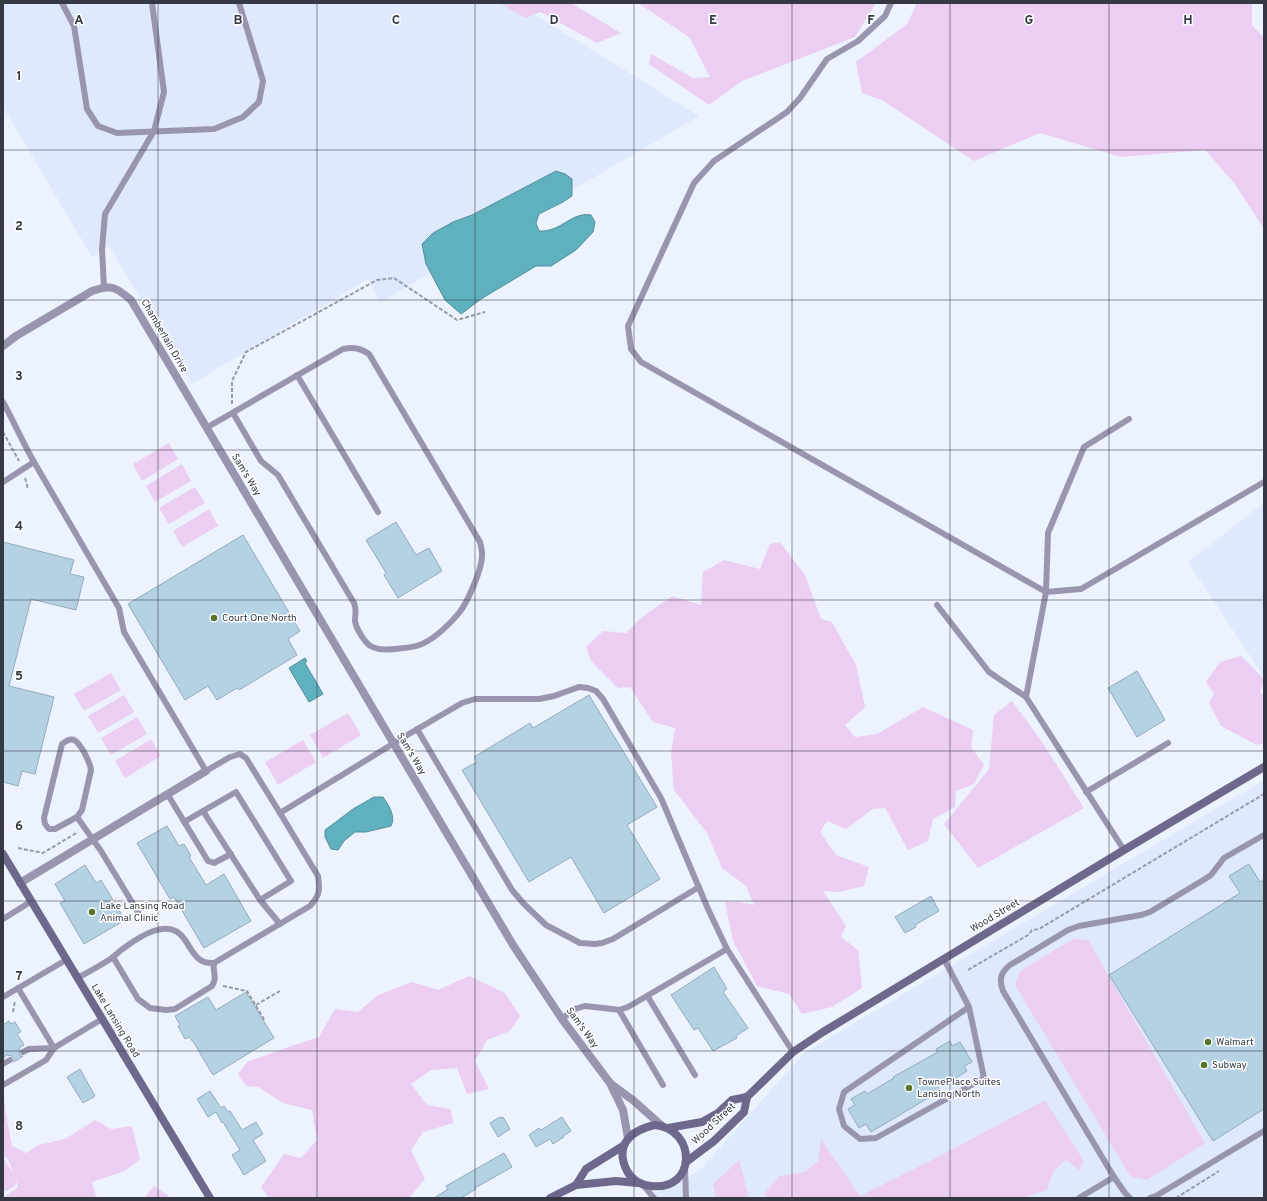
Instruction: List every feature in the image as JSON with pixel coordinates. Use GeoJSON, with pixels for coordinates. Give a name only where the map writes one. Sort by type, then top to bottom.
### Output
{"type":"FeatureCollection","features":[{"type":"Feature","properties":{"kind":"street"},"geometry":{"type":"LineString","coordinates":[[3,346],[16,336],[92,291],[104,287]]}},
{"type":"Feature","properties":{"kind":"street","name":"Chamberlain Drive"},"geometry":{"type":"LineString","coordinates":[[104,287],[119,290],[131,300],[206,428]]}},
{"type":"Feature","properties":{"kind":"street","name":"Sam's Way"},"geometry":{"type":"LineString","coordinates":[[206,428],[513,945],[562,1019],[610,1083],[623,1110],[628,1138]]}},
{"type":"Feature","properties":{"kind":"street","name":"Wood Street"},"geometry":{"type":"LineString","coordinates":[[665,1127],[702,1122],[718,1112],[732,1100],[747,1097],[793,1052],[1124,850],[1264,767]]}},
{"type":"Feature","properties":{"kind":"street"},"geometry":{"type":"LineString","coordinates":[[20,883],[206,771]]}},
{"type":"Feature","properties":{"kind":"street","name":"Lake Lansing Road"},"geometry":{"type":"LineString","coordinates":[[3,854],[210,1198]]}},
{"type":"Feature","properties":{"kind":"street","name":"Sam's Way"},"geometry":{"type":"LineString","coordinates":[[610,1083],[665,1127]]}},
{"type":"Feature","properties":{"kind":"street","name":"Wood Street"},"geometry":{"type":"LineString","coordinates":[[686,1163],[714,1141],[744,1112],[747,1097]]}},
{"type":"Feature","properties":{"kind":"street"},"geometry":{"type":"LineString","coordinates":[[550,1198],[576,1184],[616,1181],[659,1187],[670,1184],[678,1179],[682,1174],[686,1163],[682,1141],[665,1127],[655,1125],[645,1127],[628,1138],[623,1146],[586,1169],[576,1184]]}},
{"type":"Feature","properties":{"kind":"street"},"geometry":{"type":"LineString","coordinates":[[623,1146],[623,1159],[627,1171],[641,1184]]}},
{"type":"Feature","properties":{"kind":"lane"},"geometry":{"type":"LineString","coordinates":[[62,3],[74,26],[87,109],[98,126],[117,133],[214,129],[242,117],[259,102],[263,81],[239,3]]}},
{"type":"Feature","properties":{"kind":"lane"},"geometry":{"type":"LineString","coordinates":[[104,287],[102,249],[105,214],[154,131],[164,92],[152,3]]}},
{"type":"Feature","properties":{"kind":"lane"},"geometry":{"type":"LineString","coordinates":[[891,3],[885,16],[858,41],[827,59],[800,98],[787,112],[714,161],[694,183],[628,326],[631,349],[641,362],[1046,592],[1082,589],[1264,482]]}},
{"type":"Feature","properties":{"kind":"lane"},"geometry":{"type":"LineString","coordinates":[[206,428],[343,349],[352,347],[362,349],[369,354],[480,542],[482,554],[481,568],[459,614],[435,636],[425,643],[412,648],[386,650],[373,648],[367,644],[355,621],[357,609],[354,603],[278,475],[261,461],[233,413]]}},
{"type":"Feature","properties":{"kind":"lane"},"geometry":{"type":"LineString","coordinates":[[297,375],[378,512]]}},
{"type":"Feature","properties":{"kind":"lane"},"geometry":{"type":"LineString","coordinates":[[3,402],[34,462],[119,608],[124,632],[206,771],[230,757],[240,754],[246,758],[318,876],[320,887],[317,898],[310,906],[214,963],[200,961],[184,937],[177,932],[168,929],[158,929],[149,932],[123,948],[113,957],[77,978]]}},
{"type":"Feature","properties":{"kind":"lane"},"geometry":{"type":"LineString","coordinates":[[1026,697],[1046,592],[1048,533],[1084,447],[1129,419]]}},
{"type":"Feature","properties":{"kind":"lane"},"geometry":{"type":"LineString","coordinates":[[3,482],[34,462]]}},
{"type":"Feature","properties":{"kind":"lane"},"geometry":{"type":"LineString","coordinates":[[937,605],[989,672],[1026,697],[1124,850]]}},
{"type":"Feature","properties":{"kind":"lane"},"geometry":{"type":"LineString","coordinates":[[280,813],[462,703],[475,699],[539,699],[554,696],[579,687],[596,691],[603,699],[661,798],[708,909],[727,949],[793,1052]]}},
{"type":"Feature","properties":{"kind":"lane"},"geometry":{"type":"LineString","coordinates":[[417,729],[512,890],[546,925],[580,943],[602,943],[613,939],[699,887]]}},
{"type":"Feature","properties":{"kind":"lane"},"geometry":{"type":"LineString","coordinates":[[73,739],[77,741],[90,763],[91,770],[82,810],[77,817],[54,829],[49,829],[45,824],[44,818],[62,744],[67,740],[73,739]]}},
{"type":"Feature","properties":{"kind":"lane"},"geometry":{"type":"LineString","coordinates":[[1086,792],[1168,743]]}},
{"type":"Feature","properties":{"kind":"lane"},"geometry":{"type":"LineString","coordinates":[[184,822],[236,792],[291,881],[260,900]]}},
{"type":"Feature","properties":{"kind":"lane"},"geometry":{"type":"LineString","coordinates":[[168,794],[208,861],[214,863],[230,854]]}},
{"type":"Feature","properties":{"kind":"lane"},"geometry":{"type":"LineString","coordinates":[[203,811],[260,900],[280,924]]}},
{"type":"Feature","properties":{"kind":"lane"},"geometry":{"type":"LineString","coordinates":[[77,817],[101,851],[138,912]]}},
{"type":"Feature","properties":{"kind":"lane"},"geometry":{"type":"LineString","coordinates":[[1130,1198],[1114,1177],[1003,991],[1000,983],[1000,976],[1003,970],[1010,965],[1068,930],[1079,926],[1141,915],[1150,912],[1205,880],[1211,875],[1224,858],[1264,835]]}},
{"type":"Feature","properties":{"kind":"lane"},"geometry":{"type":"LineString","coordinates":[[3,919],[32,901]]}},
{"type":"Feature","properties":{"kind":"lane"},"geometry":{"type":"LineString","coordinates":[[562,1019],[575,1009],[585,1006],[619,1010],[628,1007],[648,997],[727,949]]}},
{"type":"Feature","properties":{"kind":"lane"},"geometry":{"type":"LineString","coordinates":[[113,957],[138,999],[150,1008],[166,1010],[175,1008],[212,986],[215,981],[214,963]]}},
{"type":"Feature","properties":{"kind":"lane"},"geometry":{"type":"LineString","coordinates":[[944,959],[969,1007],[984,1078],[876,1138],[860,1139],[844,1126],[839,1109],[844,1092],[969,1007]]}},
{"type":"Feature","properties":{"kind":"lane"},"geometry":{"type":"LineString","coordinates":[[3,997],[66,960]]}},
{"type":"Feature","properties":{"kind":"lane"},"geometry":{"type":"LineString","coordinates":[[18,988],[54,1048]]}},
{"type":"Feature","properties":{"kind":"lane"},"geometry":{"type":"LineString","coordinates":[[648,997],[695,1075]]}},
{"type":"Feature","properties":{"kind":"lane"},"geometry":{"type":"LineString","coordinates":[[619,1010],[663,1085]]}},
{"type":"Feature","properties":{"kind":"lane"},"geometry":{"type":"LineString","coordinates":[[3,1085],[46,1060],[54,1048],[102,1019]]}},
{"type":"Feature","properties":{"kind":"lane"},"geometry":{"type":"LineString","coordinates":[[23,1052],[29,1049],[54,1048]]}},
{"type":"Feature","properties":{"kind":"lane"},"geometry":{"type":"LineString","coordinates":[[3,1064],[10,1060]]}},
{"type":"Feature","properties":{"kind":"lane"},"geometry":{"type":"LineString","coordinates":[[1150,1198],[1156,1196],[1264,1131]]}},
{"type":"Feature","properties":{"kind":"lane"},"geometry":{"type":"LineString","coordinates":[[686,1163],[686,1198]]}},
{"type":"Feature","properties":{"kind":"lane"},"geometry":{"type":"LineString","coordinates":[[1079,1198],[1114,1177]]}},
{"type":"Feature","properties":{"kind":"lane"},"geometry":{"type":"LineString","coordinates":[[641,1184],[654,1198]]}},
{"type":"Feature","properties":{"kind":"path"},"geometry":{"type":"LineString","coordinates":[[233,413],[232,381],[246,352],[377,280],[394,278],[456,320],[485,312]]}},
{"type":"Feature","properties":{"kind":"path"},"geometry":{"type":"LineString","coordinates":[[3,432],[19,458],[28,489]]}},
{"type":"Feature","properties":{"kind":"path"},"geometry":{"type":"LineString","coordinates":[[968,970],[1028,935],[1032,930],[1039,929],[1264,794]]}},
{"type":"Feature","properties":{"kind":"path"},"geometry":{"type":"LineString","coordinates":[[18,848],[43,853],[84,828]]}},
{"type":"Feature","properties":{"kind":"path"},"geometry":{"type":"LineString","coordinates":[[223,986],[247,991],[265,1021]]}},
{"type":"Feature","properties":{"kind":"path"},"geometry":{"type":"LineString","coordinates":[[256,1005],[280,991]]}},
{"type":"Feature","properties":{"kind":"path"},"geometry":{"type":"LineString","coordinates":[[1176,1198],[1219,1171]]}},
{"type":"Feature","properties":{"kind":"shaded area"},"geometry":{"type":"Polygon","coordinates":[[[3,3],[516,3],[699,116],[381,302],[368,279],[192,384],[109,246],[92,257],[3,107],[3,3]]]}},
{"type":"Feature","properties":{"kind":"shaded area"},"geometry":{"type":"Polygon","coordinates":[[[499,3],[571,3],[621,33],[597,43],[540,12],[525,18],[499,3]]]}},
{"type":"Feature","properties":{"kind":"shaded area"},"geometry":{"type":"Polygon","coordinates":[[[638,3],[876,3],[855,37],[742,81],[709,105],[649,64],[651,54],[693,78],[710,77],[689,37],[638,3]]]}},
{"type":"Feature","properties":{"kind":"shaded area"},"geometry":{"type":"Polygon","coordinates":[[[917,3],[1252,3],[1252,25],[1262,36],[1264,36],[1264,229],[1235,184],[1205,150],[1121,157],[1040,133],[974,161],[882,100],[862,93],[856,62],[907,24],[917,3]]]}},
{"type":"Feature","properties":{"kind":"shaded area"},"geometry":{"type":"Polygon","coordinates":[[[169,443],[178,459],[142,481],[133,464],[169,443]]]}},
{"type":"Feature","properties":{"kind":"shaded area"},"geometry":{"type":"Polygon","coordinates":[[[182,464],[191,481],[155,502],[146,486],[182,464]]]}},
{"type":"Feature","properties":{"kind":"shaded area"},"geometry":{"type":"Polygon","coordinates":[[[195,487],[205,503],[169,524],[159,508],[195,487]]]}},
{"type":"Feature","properties":{"kind":"shaded area"},"geometry":{"type":"Polygon","coordinates":[[[1264,503],[1264,677],[1188,562],[1264,503]]]}},
{"type":"Feature","properties":{"kind":"shaded area"},"geometry":{"type":"Polygon","coordinates":[[[209,509],[218,526],[182,547],[173,531],[209,509]]]}},
{"type":"Feature","properties":{"kind":"shaded area"},"geometry":{"type":"Polygon","coordinates":[[[780,542],[805,575],[821,619],[832,622],[856,665],[865,707],[845,725],[855,737],[877,734],[923,707],[973,730],[971,747],[984,765],[974,784],[956,791],[955,807],[933,819],[928,841],[908,850],[885,808],[873,809],[846,829],[827,821],[820,832],[836,855],[869,867],[864,886],[839,892],[823,891],[846,926],[841,937],[858,950],[862,988],[832,1007],[802,1014],[789,994],[757,986],[733,941],[725,902],[739,902],[754,905],[746,886],[722,868],[707,833],[674,790],[671,753],[675,728],[653,722],[630,687],[618,688],[591,661],[586,647],[603,631],[626,633],[641,618],[672,596],[701,605],[703,572],[724,560],[760,569],[770,544],[780,542]]]}},
{"type":"Feature","properties":{"kind":"shaded area"},"geometry":{"type":"Polygon","coordinates":[[[1241,656],[1264,679],[1260,693],[1264,695],[1264,743],[1257,745],[1221,726],[1209,703],[1214,694],[1206,682],[1220,662],[1241,656]]]}},
{"type":"Feature","properties":{"kind":"shaded area"},"geometry":{"type":"Polygon","coordinates":[[[111,673],[121,690],[84,711],[74,694],[111,673]]]}},
{"type":"Feature","properties":{"kind":"shaded area"},"geometry":{"type":"Polygon","coordinates":[[[124,695],[134,712],[98,733],[88,716],[124,695]]]}},
{"type":"Feature","properties":{"kind":"shaded area"},"geometry":{"type":"Polygon","coordinates":[[[1012,701],[1040,739],[1084,808],[978,868],[944,824],[989,769],[994,715],[1012,701]]]}},
{"type":"Feature","properties":{"kind":"shaded area"},"geometry":{"type":"Polygon","coordinates":[[[348,713],[361,735],[323,758],[310,735],[348,713]]]}},
{"type":"Feature","properties":{"kind":"shaded area"},"geometry":{"type":"Polygon","coordinates":[[[137,717],[147,734],[111,755],[101,738],[137,717]]]}},
{"type":"Feature","properties":{"kind":"shaded area"},"geometry":{"type":"Polygon","coordinates":[[[151,739],[161,756],[125,778],[115,761],[151,739]]]}},
{"type":"Feature","properties":{"kind":"shaded area"},"geometry":{"type":"Polygon","coordinates":[[[303,740],[316,762],[278,785],[265,762],[303,740]]]}},
{"type":"Feature","properties":{"kind":"shaded area"},"geometry":{"type":"Polygon","coordinates":[[[1264,780],[1264,1198],[587,1198],[648,1197],[699,1171],[804,1053],[1264,780]]]}},
{"type":"Feature","properties":{"kind":"shaded area"},"geometry":{"type":"Polygon","coordinates":[[[1073,939],[1088,940],[1205,1143],[1147,1180],[1130,1176],[1015,985],[1020,971],[1073,939]]]}},
{"type":"Feature","properties":{"kind":"shaded area"},"geometry":{"type":"Polygon","coordinates":[[[469,976],[505,993],[520,1016],[510,1031],[487,1040],[475,1061],[489,1089],[467,1094],[457,1068],[431,1070],[411,1084],[427,1105],[451,1109],[453,1123],[423,1132],[411,1150],[425,1179],[409,1198],[269,1198],[261,1187],[284,1154],[301,1158],[317,1140],[312,1110],[283,1103],[258,1087],[246,1086],[238,1074],[247,1062],[319,1037],[335,1009],[358,1012],[378,995],[412,982],[438,990],[469,976]]]}},
{"type":"Feature","properties":{"kind":"shaded area"},"geometry":{"type":"Polygon","coordinates":[[[4,1095],[12,1146],[26,1153],[39,1145],[65,1139],[95,1120],[111,1129],[132,1126],[140,1159],[125,1171],[92,1182],[96,1196],[100,1198],[3,1198],[18,1187],[16,1181],[15,1186],[3,1191],[3,1158],[13,1173],[8,1159],[3,1155],[4,1095]]]}},
{"type":"Feature","properties":{"kind":"shaded area"},"geometry":{"type":"Polygon","coordinates":[[[1045,1100],[1084,1161],[1079,1170],[1066,1160],[1054,1170],[1047,1190],[1021,1198],[765,1198],[764,1194],[779,1176],[805,1172],[818,1161],[821,1139],[860,1196],[936,1158],[1045,1100]]]}},
{"type":"Feature","properties":{"kind":"shaded area"},"geometry":{"type":"Polygon","coordinates":[[[739,1160],[749,1198],[716,1198],[713,1184],[739,1160]]]}},
{"type":"Feature","properties":{"kind":"shaded area"},"geometry":{"type":"Polygon","coordinates":[[[154,1186],[169,1196],[169,1198],[144,1198],[154,1186]]]}},
{"type":"Feature","properties":{"kind":"water"},"geometry":{"type":"Polygon","coordinates":[[[556,171],[565,174],[572,179],[572,196],[539,214],[536,223],[539,231],[547,231],[579,216],[591,215],[595,222],[593,232],[576,250],[551,266],[536,266],[481,299],[461,314],[445,300],[426,264],[422,244],[433,233],[453,222],[472,215],[556,171]]]}},
{"type":"Feature","properties":{"kind":"water"},"geometry":{"type":"Polygon","coordinates":[[[305,658],[307,661],[305,663],[323,694],[309,702],[289,668],[305,658]]]}},
{"type":"Feature","properties":{"kind":"water"},"geometry":{"type":"Polygon","coordinates":[[[374,797],[383,797],[391,811],[393,819],[391,826],[366,832],[355,832],[344,841],[338,850],[331,849],[325,837],[325,830],[353,809],[374,797]]]}},
{"type":"Feature","properties":{"kind":"building"},"geometry":{"type":"Polygon","coordinates":[[[396,522],[416,555],[429,548],[442,571],[398,598],[384,575],[386,573],[366,540],[396,522]]]}},
{"type":"Feature","properties":{"kind":"building","name":"Court One North"},"geometry":{"type":"Polygon","coordinates":[[[243,535],[300,631],[288,639],[297,655],[239,690],[237,688],[217,700],[208,686],[185,700],[128,604],[243,535]]]}},
{"type":"Feature","properties":{"kind":"building"},"geometry":{"type":"Polygon","coordinates":[[[3,542],[74,560],[70,574],[84,577],[76,610],[31,599],[9,686],[54,697],[35,774],[22,771],[18,786],[3,782],[3,542]]]}},
{"type":"Feature","properties":{"kind":"building"},"geometry":{"type":"Polygon","coordinates":[[[1137,671],[1165,720],[1137,737],[1108,688],[1137,671]]]}},
{"type":"Feature","properties":{"kind":"building"},"geometry":{"type":"Polygon","coordinates":[[[589,695],[657,807],[627,825],[660,879],[604,913],[571,857],[529,882],[462,770],[477,762],[474,757],[530,723],[533,728],[589,695]]]}},
{"type":"Feature","properties":{"kind":"building"},"geometry":{"type":"Polygon","coordinates":[[[167,826],[179,846],[184,844],[191,856],[189,857],[206,885],[224,874],[251,921],[204,948],[174,897],[170,899],[137,843],[167,826]]]}},
{"type":"Feature","properties":{"kind":"building","name":"Walmart"},"geometry":{"type":"Polygon","coordinates":[[[1249,864],[1260,882],[1264,880],[1264,1109],[1213,1141],[1109,975],[1240,893],[1229,876],[1249,864]]]}},
{"type":"Feature","properties":{"kind":"building","name":"Lake Lansing Road Animal Clinic"},"geometry":{"type":"Polygon","coordinates":[[[85,865],[96,883],[101,880],[125,920],[84,944],[60,903],[65,901],[55,884],[85,865]]]}},
{"type":"Feature","properties":{"kind":"building"},"geometry":{"type":"Polygon","coordinates":[[[931,896],[939,911],[915,925],[916,927],[905,933],[895,917],[931,896]]]}},
{"type":"Feature","properties":{"kind":"building"},"geometry":{"type":"Polygon","coordinates":[[[714,967],[727,989],[723,992],[748,1028],[736,1036],[737,1038],[713,1051],[698,1028],[694,1030],[671,995],[714,967]]]}},
{"type":"Feature","properties":{"kind":"building"},"geometry":{"type":"Polygon","coordinates":[[[246,992],[274,1038],[213,1075],[194,1043],[189,1037],[185,1039],[178,1026],[180,1025],[175,1016],[208,997],[216,1010],[246,992]]]}},
{"type":"Feature","properties":{"kind":"building"},"geometry":{"type":"Polygon","coordinates":[[[9,1021],[11,1024],[15,1022],[21,1032],[17,1034],[24,1045],[20,1047],[19,1051],[20,1056],[23,1056],[14,1062],[14,1058],[12,1056],[7,1055],[3,1058],[3,1025],[9,1021]]]}},
{"type":"Feature","properties":{"kind":"building","name":"TownePlace Suites Lansing North"},"geometry":{"type":"Polygon","coordinates":[[[950,1041],[952,1046],[960,1042],[972,1062],[964,1066],[967,1071],[954,1079],[952,1075],[937,1084],[940,1091],[871,1132],[866,1124],[859,1128],[848,1109],[855,1105],[851,1099],[865,1091],[867,1094],[894,1078],[893,1077],[938,1052],[936,1049],[950,1041]]]}},
{"type":"Feature","properties":{"kind":"building"},"geometry":{"type":"Polygon","coordinates":[[[80,1069],[95,1096],[83,1103],[67,1077],[80,1069]]]}},
{"type":"Feature","properties":{"kind":"building"},"geometry":{"type":"Polygon","coordinates":[[[210,1091],[221,1108],[224,1106],[228,1112],[230,1111],[242,1130],[256,1122],[263,1134],[253,1140],[266,1161],[244,1175],[232,1155],[240,1150],[223,1122],[222,1123],[216,1112],[208,1117],[197,1099],[210,1091]]]}},
{"type":"Feature","properties":{"kind":"building"},"geometry":{"type":"Polygon","coordinates":[[[500,1117],[503,1117],[510,1129],[498,1137],[490,1123],[500,1117]]]}},
{"type":"Feature","properties":{"kind":"building"},"geometry":{"type":"Polygon","coordinates":[[[562,1117],[571,1131],[553,1144],[550,1139],[536,1147],[529,1135],[539,1128],[541,1130],[562,1117]]]}},
{"type":"Feature","properties":{"kind":"building"},"geometry":{"type":"Polygon","coordinates":[[[504,1153],[512,1167],[475,1188],[476,1189],[461,1198],[434,1198],[448,1189],[446,1186],[504,1153]]]}},
{"type":"Feature","properties":{"kind":"place","name":"Court One North"},"geometry":{"type":"Point","coordinates":[214,618]}},
{"type":"Feature","properties":{"kind":"place","name":"Lake Lansing Road Animal Clinic"},"geometry":{"type":"Point","coordinates":[92,912]}},
{"type":"Feature","properties":{"kind":"place","name":"Walmart"},"geometry":{"type":"Point","coordinates":[1208,1042]}},
{"type":"Feature","properties":{"kind":"place","name":"Subway"},"geometry":{"type":"Point","coordinates":[1204,1065]}},
{"type":"Feature","properties":{"kind":"place","name":"TownePlace Suites Lansing North"},"geometry":{"type":"Point","coordinates":[909,1088]}}]}
